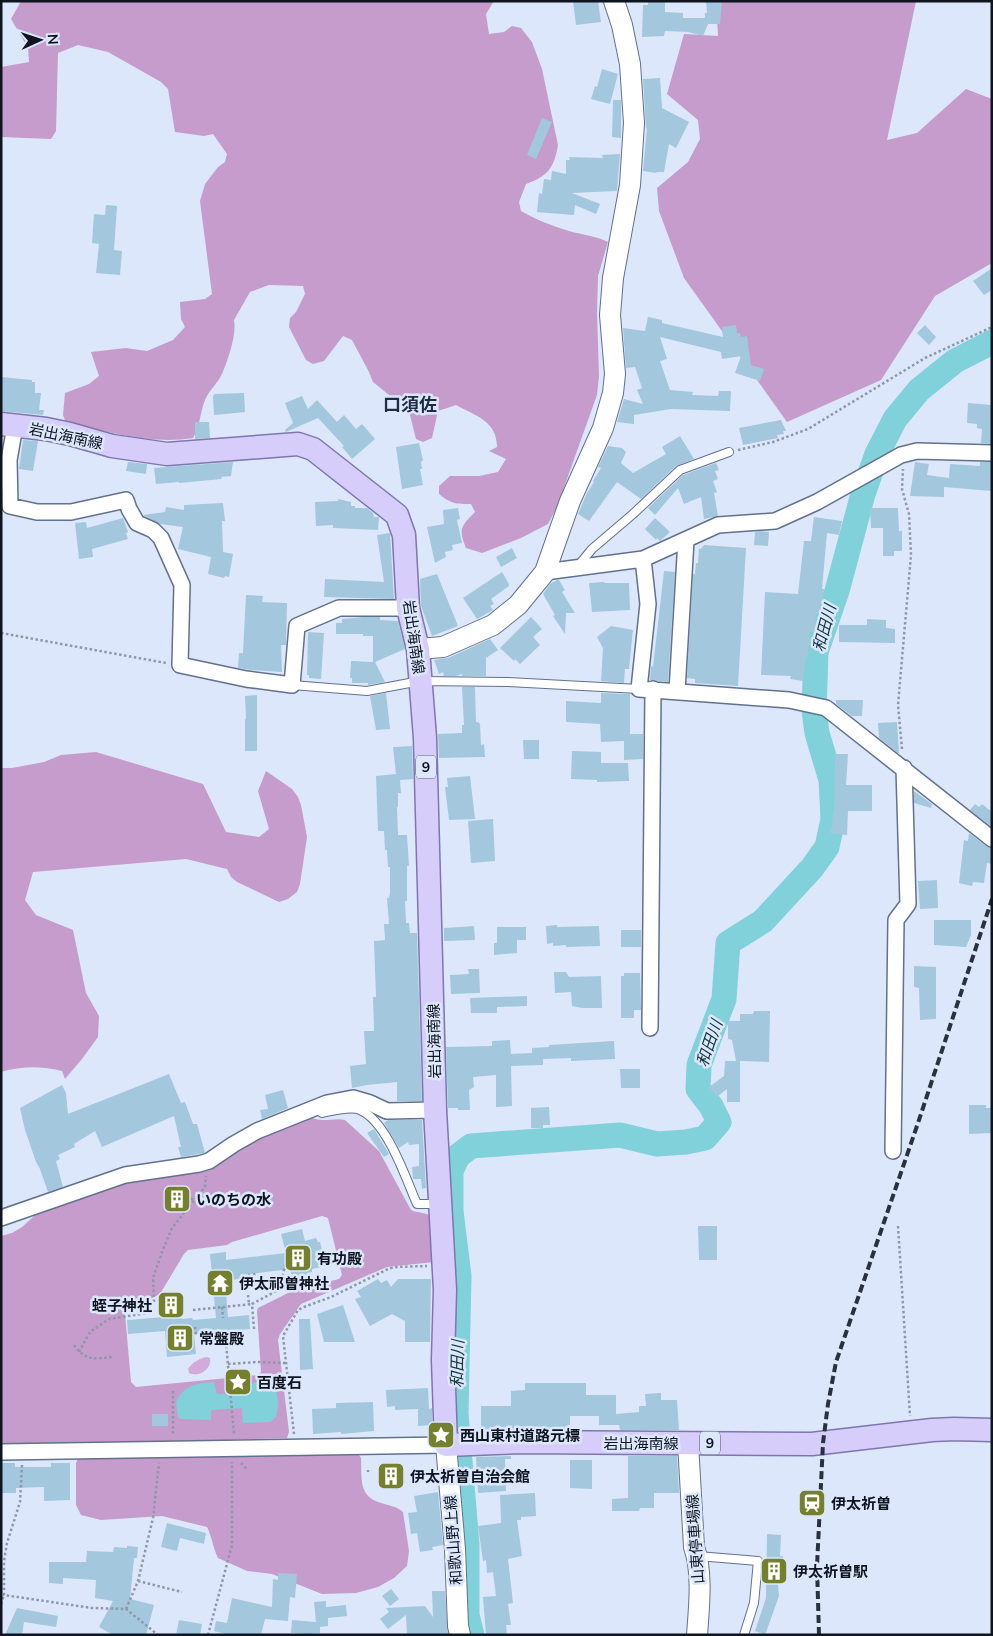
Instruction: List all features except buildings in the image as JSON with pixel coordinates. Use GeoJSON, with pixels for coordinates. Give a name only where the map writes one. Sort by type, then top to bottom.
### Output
{"type":"FeatureCollection","features":[{"type":"Feature","properties":{"kind":"main road","name":"岩出海南線"},"geometry":{"type":"LineString","coordinates":[[8,425],[46,429],[112,446],[167,454],[298,444],[313,449],[397,516],[404,535],[408,608],[418,649],[420,681],[426,778],[435,1110],[445,1290],[442,1360],[455,1445],[523,1442],[823,1444],[911,1432],[954,1429],[992,1430]]}},
{"type":"Feature","properties":{"kind":"street"},"geometry":{"type":"LineString","coordinates":[[418,649],[444,647],[493,624],[518,605],[545,572],[570,501],[603,428],[613,393],[615,374],[610,315],[613,278],[630,184],[634,123],[630,64],[622,26],[614,1]]}},
{"type":"Feature","properties":{"kind":"street"},"geometry":{"type":"LineString","coordinates":[[8,425],[10,506],[37,512],[71,512],[126,500],[137,523],[154,530],[161,538],[182,585],[180,665],[246,679],[292,685],[297,626],[339,608],[408,608]]}},
{"type":"Feature","properties":{"kind":"street"},"geometry":{"type":"LineString","coordinates":[[545,572],[643,559],[718,525],[775,521],[817,502],[901,455],[933,450],[992,453]]}},
{"type":"Feature","properties":{"kind":"street"},"geometry":{"type":"LineString","coordinates":[[677,691],[686,540]]}},
{"type":"Feature","properties":{"kind":"street"},"geometry":{"type":"LineString","coordinates":[[643,559],[648,604],[646,689],[650,1028]]}},
{"type":"Feature","properties":{"kind":"street"},"geometry":{"type":"LineString","coordinates":[[646,689],[789,700],[826,708],[992,839]]}},
{"type":"Feature","properties":{"kind":"street"},"geometry":{"type":"LineString","coordinates":[[893,1151],[896,920],[908,904],[904,768]]}},
{"type":"Feature","properties":{"kind":"street"},"geometry":{"type":"LineString","coordinates":[[1,1218],[125,1175],[209,1161],[257,1131],[327,1103],[353,1098],[370,1102],[387,1111],[435,1110]]}},
{"type":"Feature","properties":{"kind":"street","name":"山東停車場線"},"geometry":{"type":"LineString","coordinates":[[688,1443],[694,1547],[698,1556],[699,1602],[697,1635]]}},
{"type":"Feature","properties":{"kind":"street"},"geometry":{"type":"LineString","coordinates":[[1,1452],[167,1449],[233,1444],[296,1448],[455,1445]]}},
{"type":"Feature","properties":{"kind":"street","name":"和歌山野上線"},"geometry":{"type":"LineString","coordinates":[[455,1445],[458,1626],[460,1635]]}},
{"type":"Feature","properties":{"kind":"lane"},"geometry":{"type":"LineString","coordinates":[[576,568],[592,549],[680,470],[729,452]]}},
{"type":"Feature","properties":{"kind":"lane"},"geometry":{"type":"LineString","coordinates":[[292,685],[367,691],[420,681],[508,682],[646,689]]}},
{"type":"Feature","properties":{"kind":"lane"},"geometry":{"type":"LineString","coordinates":[[315,1108],[322,1114],[336,1110],[359,1109],[374,1120],[389,1141],[416,1204],[440,1203]]}},
{"type":"Feature","properties":{"kind":"lane"},"geometry":{"type":"LineString","coordinates":[[698,1556],[758,1561],[754,1603],[744,1635]]}},
{"type":"Feature","properties":{"kind":"path"},"geometry":{"type":"LineString","coordinates":[[729,452],[773,442],[808,429],[925,358],[992,327]]}},
{"type":"Feature","properties":{"kind":"path"},"geometry":{"type":"LineString","coordinates":[[901,455],[904,468],[902,489],[909,514],[911,555],[898,705],[904,768]]}},
{"type":"Feature","properties":{"kind":"path"},"geometry":{"type":"LineString","coordinates":[[1,633],[180,665]]}},
{"type":"Feature","properties":{"kind":"path"},"geometry":{"type":"LineString","coordinates":[[154,1302],[152,1278],[154,1269],[172,1228],[205,1187],[206,1173],[202,1163]]}},
{"type":"Feature","properties":{"kind":"path"},"geometry":{"type":"LineString","coordinates":[[186,1196],[194,1200]]}},
{"type":"Feature","properties":{"kind":"path"},"geometry":{"type":"LineString","coordinates":[[898,1226],[911,1432]]}},
{"type":"Feature","properties":{"kind":"path"},"geometry":{"type":"LineString","coordinates":[[193,1310],[250,1304],[280,1290],[285,1265]]}},
{"type":"Feature","properties":{"kind":"path"},"geometry":{"type":"LineString","coordinates":[[296,1448],[283,1336],[298,1310],[304,1306],[331,1297],[388,1269],[444,1265]]}},
{"type":"Feature","properties":{"kind":"path"},"geometry":{"type":"LineString","coordinates":[[243,1276],[256,1274]]}},
{"type":"Feature","properties":{"kind":"path"},"geometry":{"type":"LineString","coordinates":[[248,1295],[254,1329]]}},
{"type":"Feature","properties":{"kind":"path"},"geometry":{"type":"LineString","coordinates":[[222,1307],[224,1318]]}},
{"type":"Feature","properties":{"kind":"path"},"geometry":{"type":"LineString","coordinates":[[79,1352],[90,1332],[109,1319],[148,1313]]}},
{"type":"Feature","properties":{"kind":"path"},"geometry":{"type":"LineString","coordinates":[[195,1327],[196,1336]]}},
{"type":"Feature","properties":{"kind":"path"},"geometry":{"type":"LineString","coordinates":[[208,1635],[232,1545],[233,1444],[225,1331]]}},
{"type":"Feature","properties":{"kind":"path"},"geometry":{"type":"LineString","coordinates":[[74,1345],[79,1352],[91,1359],[112,1357]]}},
{"type":"Feature","properties":{"kind":"path"},"geometry":{"type":"LineString","coordinates":[[227,1364],[286,1363]]}},
{"type":"Feature","properties":{"kind":"path"},"geometry":{"type":"LineString","coordinates":[[126,1609],[138,1581],[153,1518],[167,1449],[173,1390]]}},
{"type":"Feature","properties":{"kind":"path"},"geometry":{"type":"LineString","coordinates":[[1,1604],[4,1595],[4,1561],[7,1543],[20,1502],[22,1452]]}},
{"type":"Feature","properties":{"kind":"path"},"geometry":{"type":"LineString","coordinates":[[138,1581],[182,1592]]}},
{"type":"Feature","properties":{"kind":"path"},"geometry":{"type":"LineString","coordinates":[[4,1595],[92,1608],[126,1609],[158,1635]]}},
{"type":"Feature","properties":{"kind":"shaded area"},"geometry":{"type":"Polygon","coordinates":[[[21,1],[494,1],[486,14],[489,34],[504,32],[512,26],[521,28],[532,42],[542,69],[558,145],[549,170],[540,178],[526,184],[519,202],[521,211],[557,227],[608,242],[598,276],[599,376],[597,395],[557,507],[548,524],[521,538],[482,553],[466,548],[462,536],[462,528],[475,512],[471,504],[454,503],[447,500],[439,494],[439,486],[450,476],[479,476],[498,472],[506,459],[489,451],[497,447],[493,431],[484,420],[456,405],[438,411],[432,438],[423,442],[416,439],[410,415],[405,408],[373,382],[352,340],[343,336],[324,361],[313,364],[306,360],[289,327],[290,318],[296,312],[305,294],[303,286],[269,285],[250,292],[234,320],[233,340],[227,362],[205,400],[193,438],[161,440],[113,433],[66,423],[63,415],[65,393],[89,384],[99,376],[91,352],[126,348],[147,351],[173,340],[185,327],[181,319],[180,302],[205,299],[212,294],[200,201],[205,184],[218,167],[225,162],[227,154],[213,134],[204,136],[175,132],[168,89],[161,82],[108,52],[78,45],[58,53],[56,131],[51,139],[1,137],[1,67],[29,62],[28,48],[11,19],[21,1]]]}},
{"type":"Feature","properties":{"kind":"shaded area"},"geometry":{"type":"Polygon","coordinates":[[[716,1],[916,1],[887,140],[917,133],[966,89],[992,99],[992,263],[935,296],[881,380],[787,422],[684,278],[659,211],[657,188],[688,162],[700,139],[698,120],[667,94],[684,34],[718,36],[716,1]]]}},
{"type":"Feature","properties":{"kind":"shaded area"},"geometry":{"type":"Polygon","coordinates":[[[96,752],[203,784],[226,832],[259,837],[269,829],[258,791],[266,771],[292,789],[301,805],[307,837],[300,884],[297,892],[288,899],[279,902],[237,882],[231,877],[227,869],[186,859],[33,872],[25,900],[36,915],[73,930],[86,993],[99,1016],[98,1037],[65,1079],[62,1071],[47,1068],[32,1067],[1,1072],[1,768],[12,768],[44,762],[61,755],[96,752]]]}},
{"type":"Feature","properties":{"kind":"shaded area"},"geometry":{"type":"Polygon","coordinates":[[[310,1116],[318,1120],[345,1120],[379,1151],[411,1210],[429,1215],[434,1262],[387,1267],[301,1304],[280,1334],[278,1340],[289,1432],[287,1438],[1,1446],[1,1236],[12,1233],[22,1227],[42,1209],[108,1186],[239,1148],[269,1132],[310,1116]],[[322,1216],[227,1245],[188,1250],[160,1294],[126,1311],[131,1382],[136,1387],[258,1375],[261,1372],[258,1308],[292,1291],[339,1279],[342,1275],[328,1218],[322,1216]]]}},
{"type":"Feature","properties":{"kind":"shaded area"},"geometry":{"type":"Polygon","coordinates":[[[201,1358],[210,1358],[210,1362],[204,1372],[197,1374],[189,1373],[188,1369],[194,1363],[201,1358]]]}},
{"type":"Feature","properties":{"kind":"shaded area"},"geometry":{"type":"Polygon","coordinates":[[[214,1382],[217,1394],[238,1393],[253,1383],[271,1382],[276,1389],[278,1399],[276,1417],[270,1422],[243,1423],[242,1408],[211,1410],[211,1420],[181,1419],[178,1417],[176,1402],[187,1388],[197,1384],[214,1382]]]}},
{"type":"Feature","properties":{"kind":"shaded area"},"geometry":{"type":"Polygon","coordinates":[[[359,1455],[361,1458],[363,1486],[368,1496],[403,1512],[409,1551],[407,1566],[394,1578],[378,1587],[356,1593],[322,1594],[272,1574],[247,1571],[218,1558],[207,1527],[162,1516],[101,1520],[81,1515],[76,1505],[76,1463],[78,1458],[359,1455]]]}},
{"type":"Feature","properties":{"kind":"waterway","name":"和田川"},"geometry":{"type":"LineString","coordinates":[[472,1635],[467,1615],[467,1545],[456,1413],[459,1276],[451,1211],[451,1171],[458,1156],[471,1146],[620,1135],[657,1144],[686,1142],[705,1138],[719,1122],[711,1106],[698,1089],[699,1065],[724,999],[728,943],[763,921],[812,868],[827,847],[833,819],[831,780],[817,733],[814,711],[816,652],[837,591],[863,494],[877,454],[895,419],[919,390],[955,361],[992,342]]}},
{"type":"Feature","properties":{"kind":"railway"},"geometry":{"type":"LineString","coordinates":[[819,1635],[817,1566],[823,1443],[836,1362],[992,899]]}},
{"type":"Feature","properties":{"kind":"place","name":"いのちの水"},"geometry":{"type":"Point","coordinates":[177,1199]}},
{"type":"Feature","properties":{"kind":"place","name":"有功殿"},"geometry":{"type":"Point","coordinates":[298,1258]}},
{"type":"Feature","properties":{"kind":"place","name":"伊太祁曽神社"},"geometry":{"type":"Point","coordinates":[220,1283]}},
{"type":"Feature","properties":{"kind":"place","name":"蛭子神社"},"geometry":{"type":"Point","coordinates":[171,1305]}},
{"type":"Feature","properties":{"kind":"place","name":"常盤殿"},"geometry":{"type":"Point","coordinates":[180,1338]}},
{"type":"Feature","properties":{"kind":"place","name":"百度石"},"geometry":{"type":"Point","coordinates":[238,1382]}},
{"type":"Feature","properties":{"kind":"place","name":"西山東村道路元標"},"geometry":{"type":"Point","coordinates":[441,1435]}},
{"type":"Feature","properties":{"kind":"place","name":"伊太祈曽自治会館"},"geometry":{"type":"Point","coordinates":[391,1476]}},
{"type":"Feature","properties":{"kind":"place","name":"伊太祈曽"},"geometry":{"type":"Point","coordinates":[812,1503]}},
{"type":"Feature","properties":{"kind":"place","name":"伊太祈曽駅"},"geometry":{"type":"Point","coordinates":[774,1571]}},
{"type":"Feature","properties":{"kind":"district","name":"口須佐"},"geometry":{"type":"Point","coordinates":[410,404]}}]}
